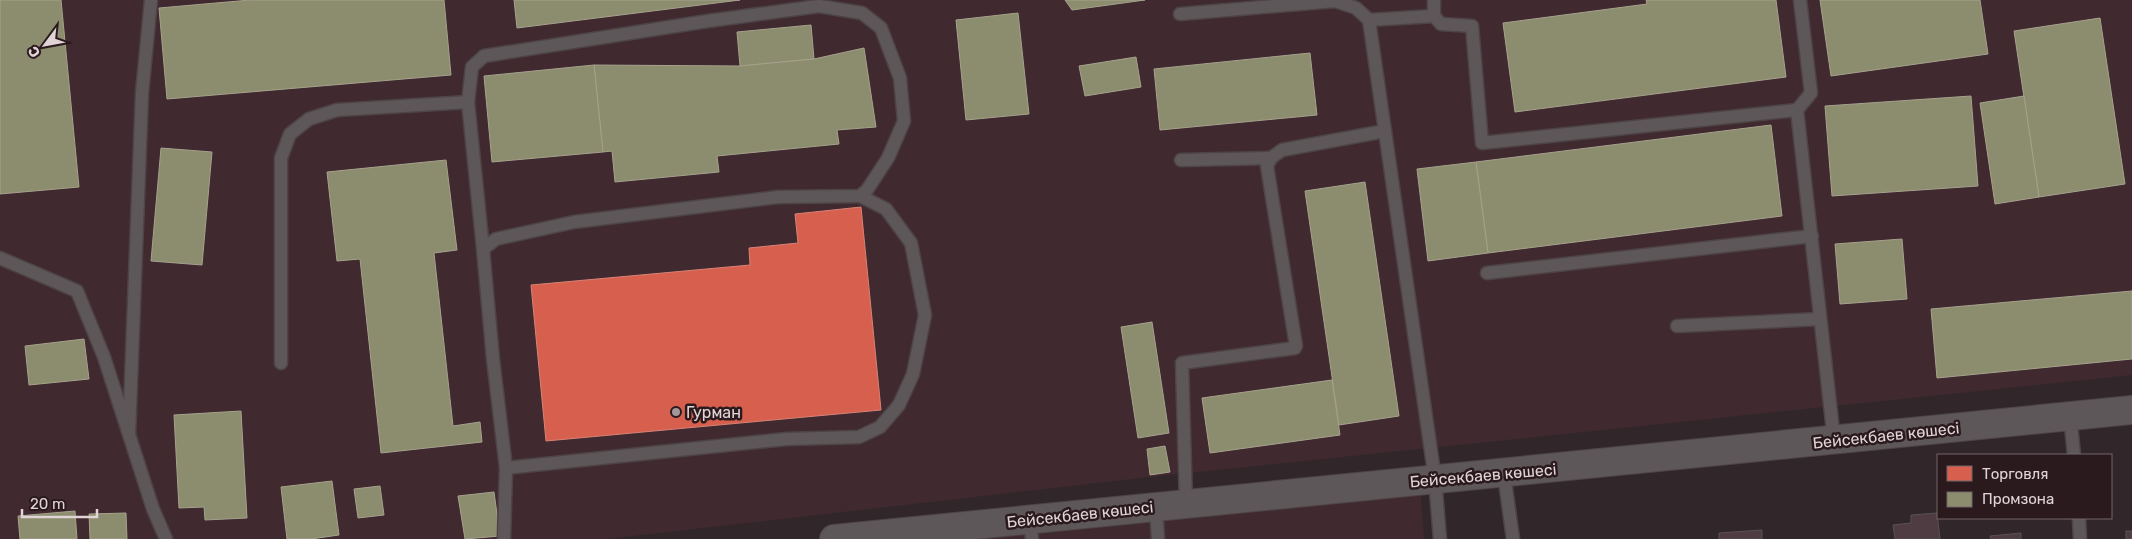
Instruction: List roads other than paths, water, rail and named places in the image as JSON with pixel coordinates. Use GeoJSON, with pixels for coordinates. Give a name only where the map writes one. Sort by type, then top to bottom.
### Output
{"type":"FeatureCollection","features":[{"type":"Feature","properties":{"kind":"street","name":"Бейсекбаев көшесі"},"geometry":{"type":"LineString","coordinates":[[834,539],[1031,529],[1156,507],[1435,479],[1504,474],[2132,410]]}},
{"type":"Feature","properties":{"kind":"lane"},"geometry":{"type":"LineString","coordinates":[[129,434],[142,93],[151,0]]}},
{"type":"Feature","properties":{"kind":"lane"},"geometry":{"type":"LineString","coordinates":[[1180,14],[1335,0],[1356,8],[1369,20],[1435,479],[1440,539]]}},
{"type":"Feature","properties":{"kind":"lane"},"geometry":{"type":"LineString","coordinates":[[1434,0],[1434,16],[1441,24],[1472,26],[1482,143],[1797,110],[1812,93],[1800,0]]}},
{"type":"Feature","properties":{"kind":"lane"},"geometry":{"type":"LineString","coordinates":[[504,539],[506,468],[493,359],[468,102],[472,67],[484,56],[708,20],[819,6],[862,13],[881,28],[900,78],[904,121],[888,158],[860,196]]}},
{"type":"Feature","properties":{"kind":"lane"},"geometry":{"type":"LineString","coordinates":[[1369,20],[1434,16]]}},
{"type":"Feature","properties":{"kind":"lane"},"geometry":{"type":"LineString","coordinates":[[281,363],[281,158],[290,134],[309,119],[337,110],[468,102]]}},
{"type":"Feature","properties":{"kind":"lane"},"geometry":{"type":"LineString","coordinates":[[1797,110],[1834,440]]}},
{"type":"Feature","properties":{"kind":"lane"},"geometry":{"type":"LineString","coordinates":[[1186,504],[1182,363],[1294,348],[1296,346],[1267,166],[1271,158],[1282,150],[1385,131]]}},
{"type":"Feature","properties":{"kind":"lane"},"geometry":{"type":"LineString","coordinates":[[1180,160],[1271,158]]}},
{"type":"Feature","properties":{"kind":"lane"},"geometry":{"type":"LineString","coordinates":[[483,249],[496,238],[574,222],[778,197],[860,196],[886,209],[911,242],[925,315],[913,374],[899,405],[880,427],[859,437],[786,440],[506,468]]}},
{"type":"Feature","properties":{"kind":"lane"},"geometry":{"type":"LineString","coordinates":[[1487,273],[1812,236]]}},
{"type":"Feature","properties":{"kind":"lane"},"geometry":{"type":"LineString","coordinates":[[0,258],[77,291],[104,358],[153,509],[166,539]]}},
{"type":"Feature","properties":{"kind":"lane"},"geometry":{"type":"LineString","coordinates":[[1677,326],[1820,319]]}},
{"type":"Feature","properties":{"kind":"lane"},"geometry":{"type":"LineString","coordinates":[[2070,416],[2074,454]]}},
{"type":"Feature","properties":{"kind":"lane"},"geometry":{"type":"LineString","coordinates":[[1504,474],[1513,539]]}},
{"type":"Feature","properties":{"kind":"lane"},"geometry":{"type":"LineString","coordinates":[[1156,507],[1158,539]]}},
{"type":"Feature","properties":{"kind":"lane"},"geometry":{"type":"LineString","coordinates":[[2079,519],[2080,539]]}},
{"type":"Feature","properties":{"kind":"place","name":"Гурман"},"geometry":{"type":"Point","coordinates":[676,412]}}]}
